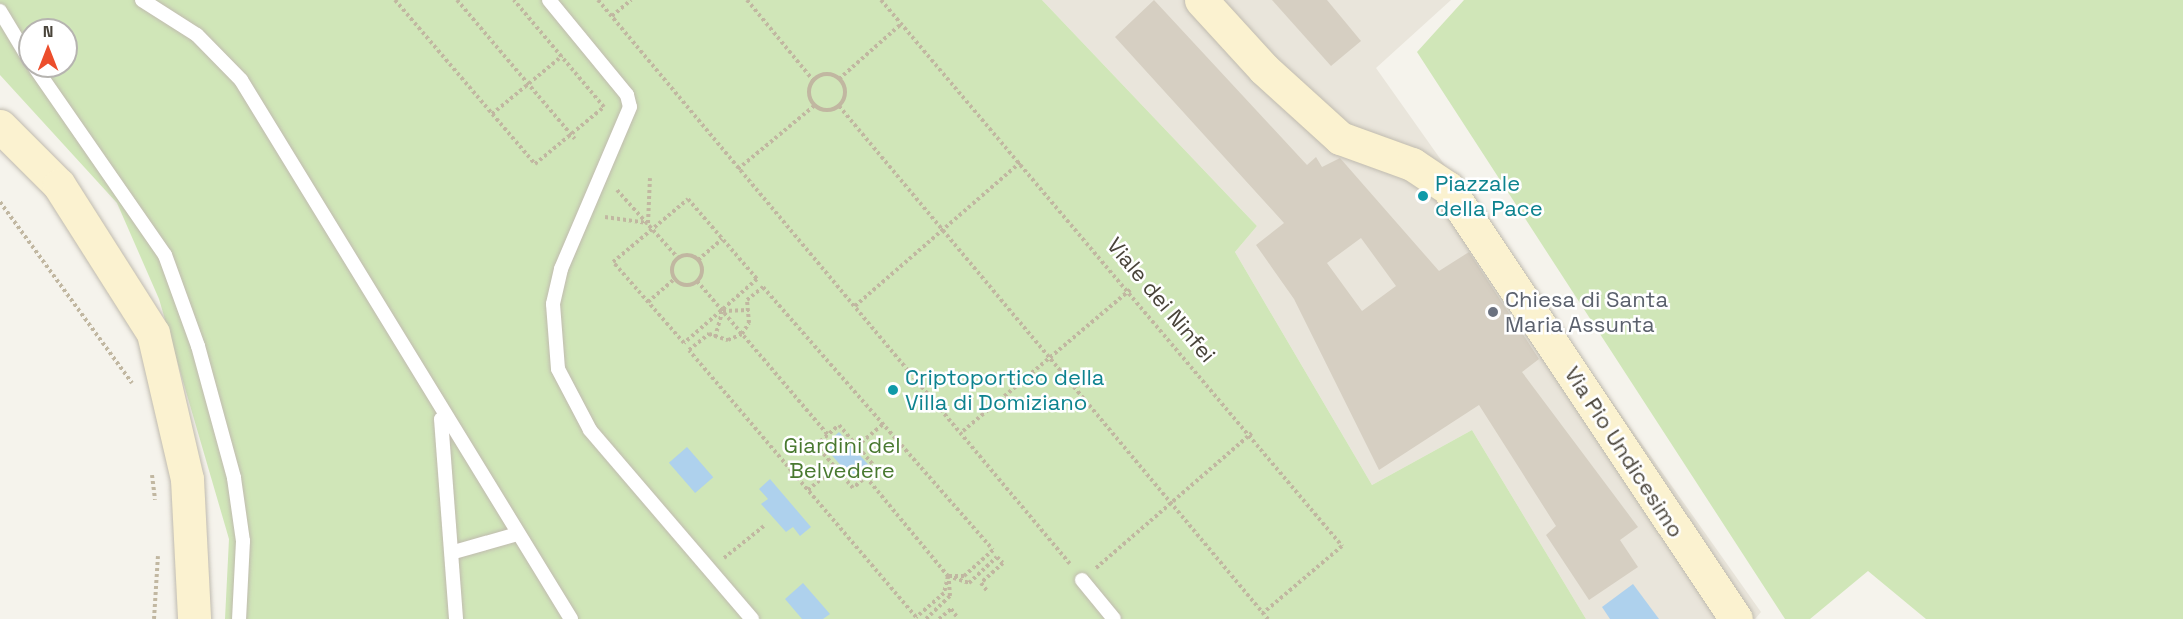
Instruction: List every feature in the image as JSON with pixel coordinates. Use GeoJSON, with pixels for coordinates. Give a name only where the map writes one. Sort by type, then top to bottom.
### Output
{"type":"FeatureCollection","features":[{"type":"Feature","properties":{"kind":"street","name":"Via Pio Undicesimo"},"geometry":{"type":"LineString","coordinates":[[1201,0],[1264,69],[1340,138],[1412,164],[1448,188],[1736,619]]}},
{"type":"Feature","properties":{"kind":"street"},"geometry":{"type":"LineString","coordinates":[[0,126],[58,185],[153,333],[187,479],[194,619]]}},
{"type":"Feature","properties":{"kind":"lane"},"geometry":{"type":"LineString","coordinates":[[142,0],[197,35],[241,80],[440,414],[570,619]]}},
{"type":"Feature","properties":{"kind":"lane"},"geometry":{"type":"LineString","coordinates":[[549,0],[627,95],[626,116],[574,229],[561,269],[553,304],[558,369],[590,430],[752,619]]}},
{"type":"Feature","properties":{"kind":"lane"},"geometry":{"type":"LineString","coordinates":[[0,11],[18,41]]}},
{"type":"Feature","properties":{"kind":"lane"},"geometry":{"type":"LineString","coordinates":[[43,78],[129,197],[169,266],[198,346],[234,478],[243,541],[239,619]]}},
{"type":"Feature","properties":{"kind":"lane"},"geometry":{"type":"LineString","coordinates":[[440,414],[454,552],[456,619]]}},
{"type":"Feature","properties":{"kind":"lane"},"geometry":{"type":"LineString","coordinates":[[454,552],[518,534]]}},
{"type":"Feature","properties":{"kind":"lane"},"geometry":{"type":"LineString","coordinates":[[1082,580],[1112,618]]}},
{"type":"Feature","properties":{"kind":"path"},"geometry":{"type":"LineString","coordinates":[[395,0],[535,164],[604,107],[514,0]]}},
{"type":"Feature","properties":{"kind":"path"},"geometry":{"type":"LineString","coordinates":[[457,0],[575,139]]}},
{"type":"Feature","properties":{"kind":"path"},"geometry":{"type":"LineString","coordinates":[[598,0],[738,170],[963,431],[1082,580],[1252,434]]}},
{"type":"Feature","properties":{"kind":"path"},"geometry":{"type":"LineString","coordinates":[[612,16],[631,0]]}},
{"type":"Feature","properties":{"kind":"path"},"geometry":{"type":"LineString","coordinates":[[747,0],[813,80]]}},
{"type":"Feature","properties":{"kind":"path","name":"Viale dei Ninfei"},"geometry":{"type":"LineString","coordinates":[[881,0],[1022,161],[1252,434],[1342,546],[1263,613]]}},
{"type":"Feature","properties":{"kind":"path"},"geometry":{"type":"LineString","coordinates":[[839,79],[901,24]]}},
{"type":"Feature","properties":{"kind":"path"},"geometry":{"type":"LineString","coordinates":[[492,114],[562,56]]}},
{"type":"Feature","properties":{"kind":"path"},"geometry":{"type":"LineString","coordinates":[[826,74],[839,79],[845,95],[839,106],[827,111],[814,106],[808,90],[813,80],[826,74]]}},
{"type":"Feature","properties":{"kind":"path"},"geometry":{"type":"LineString","coordinates":[[738,170],[814,106]]}},
{"type":"Feature","properties":{"kind":"path"},"geometry":{"type":"LineString","coordinates":[[839,106],[1175,502],[1268,619]]}},
{"type":"Feature","properties":{"kind":"path"},"geometry":{"type":"LineString","coordinates":[[855,306],[1022,161]]}},
{"type":"Feature","properties":{"kind":"path"},"geometry":{"type":"LineString","coordinates":[[648,224],[650,178]]}},
{"type":"Feature","properties":{"kind":"path"},"geometry":{"type":"LineString","coordinates":[[617,189],[678,258],[698,260],[722,239]]}},
{"type":"Feature","properties":{"kind":"path"},"geometry":{"type":"LineString","coordinates":[[688,199],[722,239],[758,279],[684,343],[613,262],[688,199]]}},
{"type":"Feature","properties":{"kind":"path"},"geometry":{"type":"LineString","coordinates":[[0,202],[90,321],[135,395]]}},
{"type":"Feature","properties":{"kind":"path"},"geometry":{"type":"LineString","coordinates":[[602,217],[648,224]]}},
{"type":"Feature","properties":{"kind":"path"},"geometry":{"type":"LineString","coordinates":[[678,258],[672,265],[674,279],[682,285],[696,281],[701,273],[698,260]]}},
{"type":"Feature","properties":{"kind":"path"},"geometry":{"type":"LineString","coordinates":[[648,302],[674,279]]}},
{"type":"Feature","properties":{"kind":"path"},"geometry":{"type":"LineString","coordinates":[[696,281],[828,435]]}},
{"type":"Feature","properties":{"kind":"path"},"geometry":{"type":"LineString","coordinates":[[742,334],[749,310],[747,300],[768,288],[993,550],[964,576],[948,576]]}},
{"type":"Feature","properties":{"kind":"path"},"geometry":{"type":"LineString","coordinates":[[963,431],[1130,290]]}},
{"type":"Feature","properties":{"kind":"path"},"geometry":{"type":"LineString","coordinates":[[722,311],[749,310]]}},
{"type":"Feature","properties":{"kind":"path"},"geometry":{"type":"LineString","coordinates":[[715,337],[722,311]]}},
{"type":"Feature","properties":{"kind":"path"},"geometry":{"type":"LineString","coordinates":[[742,334],[728,340],[709,334],[689,350],[916,617],[944,592],[948,576]]}},
{"type":"Feature","properties":{"kind":"path"},"geometry":{"type":"LineString","coordinates":[[857,446],[884,423]]}},
{"type":"Feature","properties":{"kind":"path"},"geometry":{"type":"LineString","coordinates":[[839,425],[857,446],[876,468],[853,488],[816,445],[839,425]]}},
{"type":"Feature","properties":{"kind":"path"},"geometry":{"type":"LineString","coordinates":[[151,462],[155,504]]}},
{"type":"Feature","properties":{"kind":"path"},"geometry":{"type":"LineString","coordinates":[[808,490],[835,467]]}},
{"type":"Feature","properties":{"kind":"path"},"geometry":{"type":"LineString","coordinates":[[866,477],[948,576],[969,583],[998,557],[1003,562],[981,583],[988,592]]}},
{"type":"Feature","properties":{"kind":"path"},"geometry":{"type":"LineString","coordinates":[[710,570],[764,526]]}},
{"type":"Feature","properties":{"kind":"path"},"geometry":{"type":"LineString","coordinates":[[154,619],[158,548]]}},
{"type":"Feature","properties":{"kind":"path"},"geometry":{"type":"LineString","coordinates":[[926,619],[950,596],[948,576]]}},
{"type":"Feature","properties":{"kind":"path"},"geometry":{"type":"LineString","coordinates":[[939,619],[951,609],[957,617]]}},
{"type":"Feature","properties":{"kind":"shaded area"},"geometry":{"type":"Polygon","coordinates":[[[1042,0],[1451,0],[1376,68],[1761,612],[1755,619],[1586,619],[1472,430],[1372,485],[1235,252],[1257,226],[1042,0]]]}},
{"type":"Feature","properties":{"kind":"green space","name":"Giardini del Belvedere"},"geometry":{"type":"Polygon","coordinates":[[[0,0],[1042,0],[1257,226],[1235,252],[1372,485],[1472,430],[1586,619],[225,619],[229,539],[159,299],[117,203],[0,75],[0,0]]]}},
{"type":"Feature","properties":{"kind":"green space"},"geometry":{"type":"Polygon","coordinates":[[[1464,0],[2183,0],[2183,619],[1926,619],[1868,571],[1810,619],[1785,619],[1417,52],[1464,0]]]}},
{"type":"Feature","properties":{"kind":"water"},"geometry":{"type":"Polygon","coordinates":[[[839,432],[870,467],[855,481],[823,446],[839,432]]]}},
{"type":"Feature","properties":{"kind":"water"},"geometry":{"type":"Polygon","coordinates":[[[687,447],[713,477],[695,493],[669,463],[687,447]]]}},
{"type":"Feature","properties":{"kind":"water"},"geometry":{"type":"Polygon","coordinates":[[[770,479],[811,527],[800,536],[793,527],[786,532],[761,504],[768,499],[759,489],[770,479]]]}},
{"type":"Feature","properties":{"kind":"water"},"geometry":{"type":"Polygon","coordinates":[[[803,583],[830,614],[823,619],[802,619],[785,599],[803,583]]]}},
{"type":"Feature","properties":{"kind":"water"},"geometry":{"type":"Polygon","coordinates":[[[1633,584],[1659,619],[1610,619],[1602,607],[1633,584]]]}},
{"type":"Feature","properties":{"kind":"building"},"geometry":{"type":"Polygon","coordinates":[[[1154,0],[1307,165],[1316,157],[1322,167],[1340,158],[1439,271],[1469,252],[1539,359],[1522,372],[1638,527],[1620,540],[1638,567],[1589,600],[1546,535],[1556,526],[1479,405],[1379,470],[1294,299],[1256,245],[1284,223],[1115,37],[1154,0]],[[1361,238],[1327,263],[1362,311],[1396,286],[1361,238]]]}},
{"type":"Feature","properties":{"kind":"building"},"geometry":{"type":"Polygon","coordinates":[[[1272,0],[1327,0],[1361,41],[1331,66],[1272,0]]]}},
{"type":"Feature","properties":{"kind":"place","name":"Piazzale della Pace"},"geometry":{"type":"Point","coordinates":[1423,196]}},
{"type":"Feature","properties":{"kind":"place","name":"Chiesa di Santa Maria Assunta"},"geometry":{"type":"Point","coordinates":[1493,312]}},
{"type":"Feature","properties":{"kind":"place","name":"Criptoportico della Villa di Domiziano"},"geometry":{"type":"Point","coordinates":[893,390]}}]}
